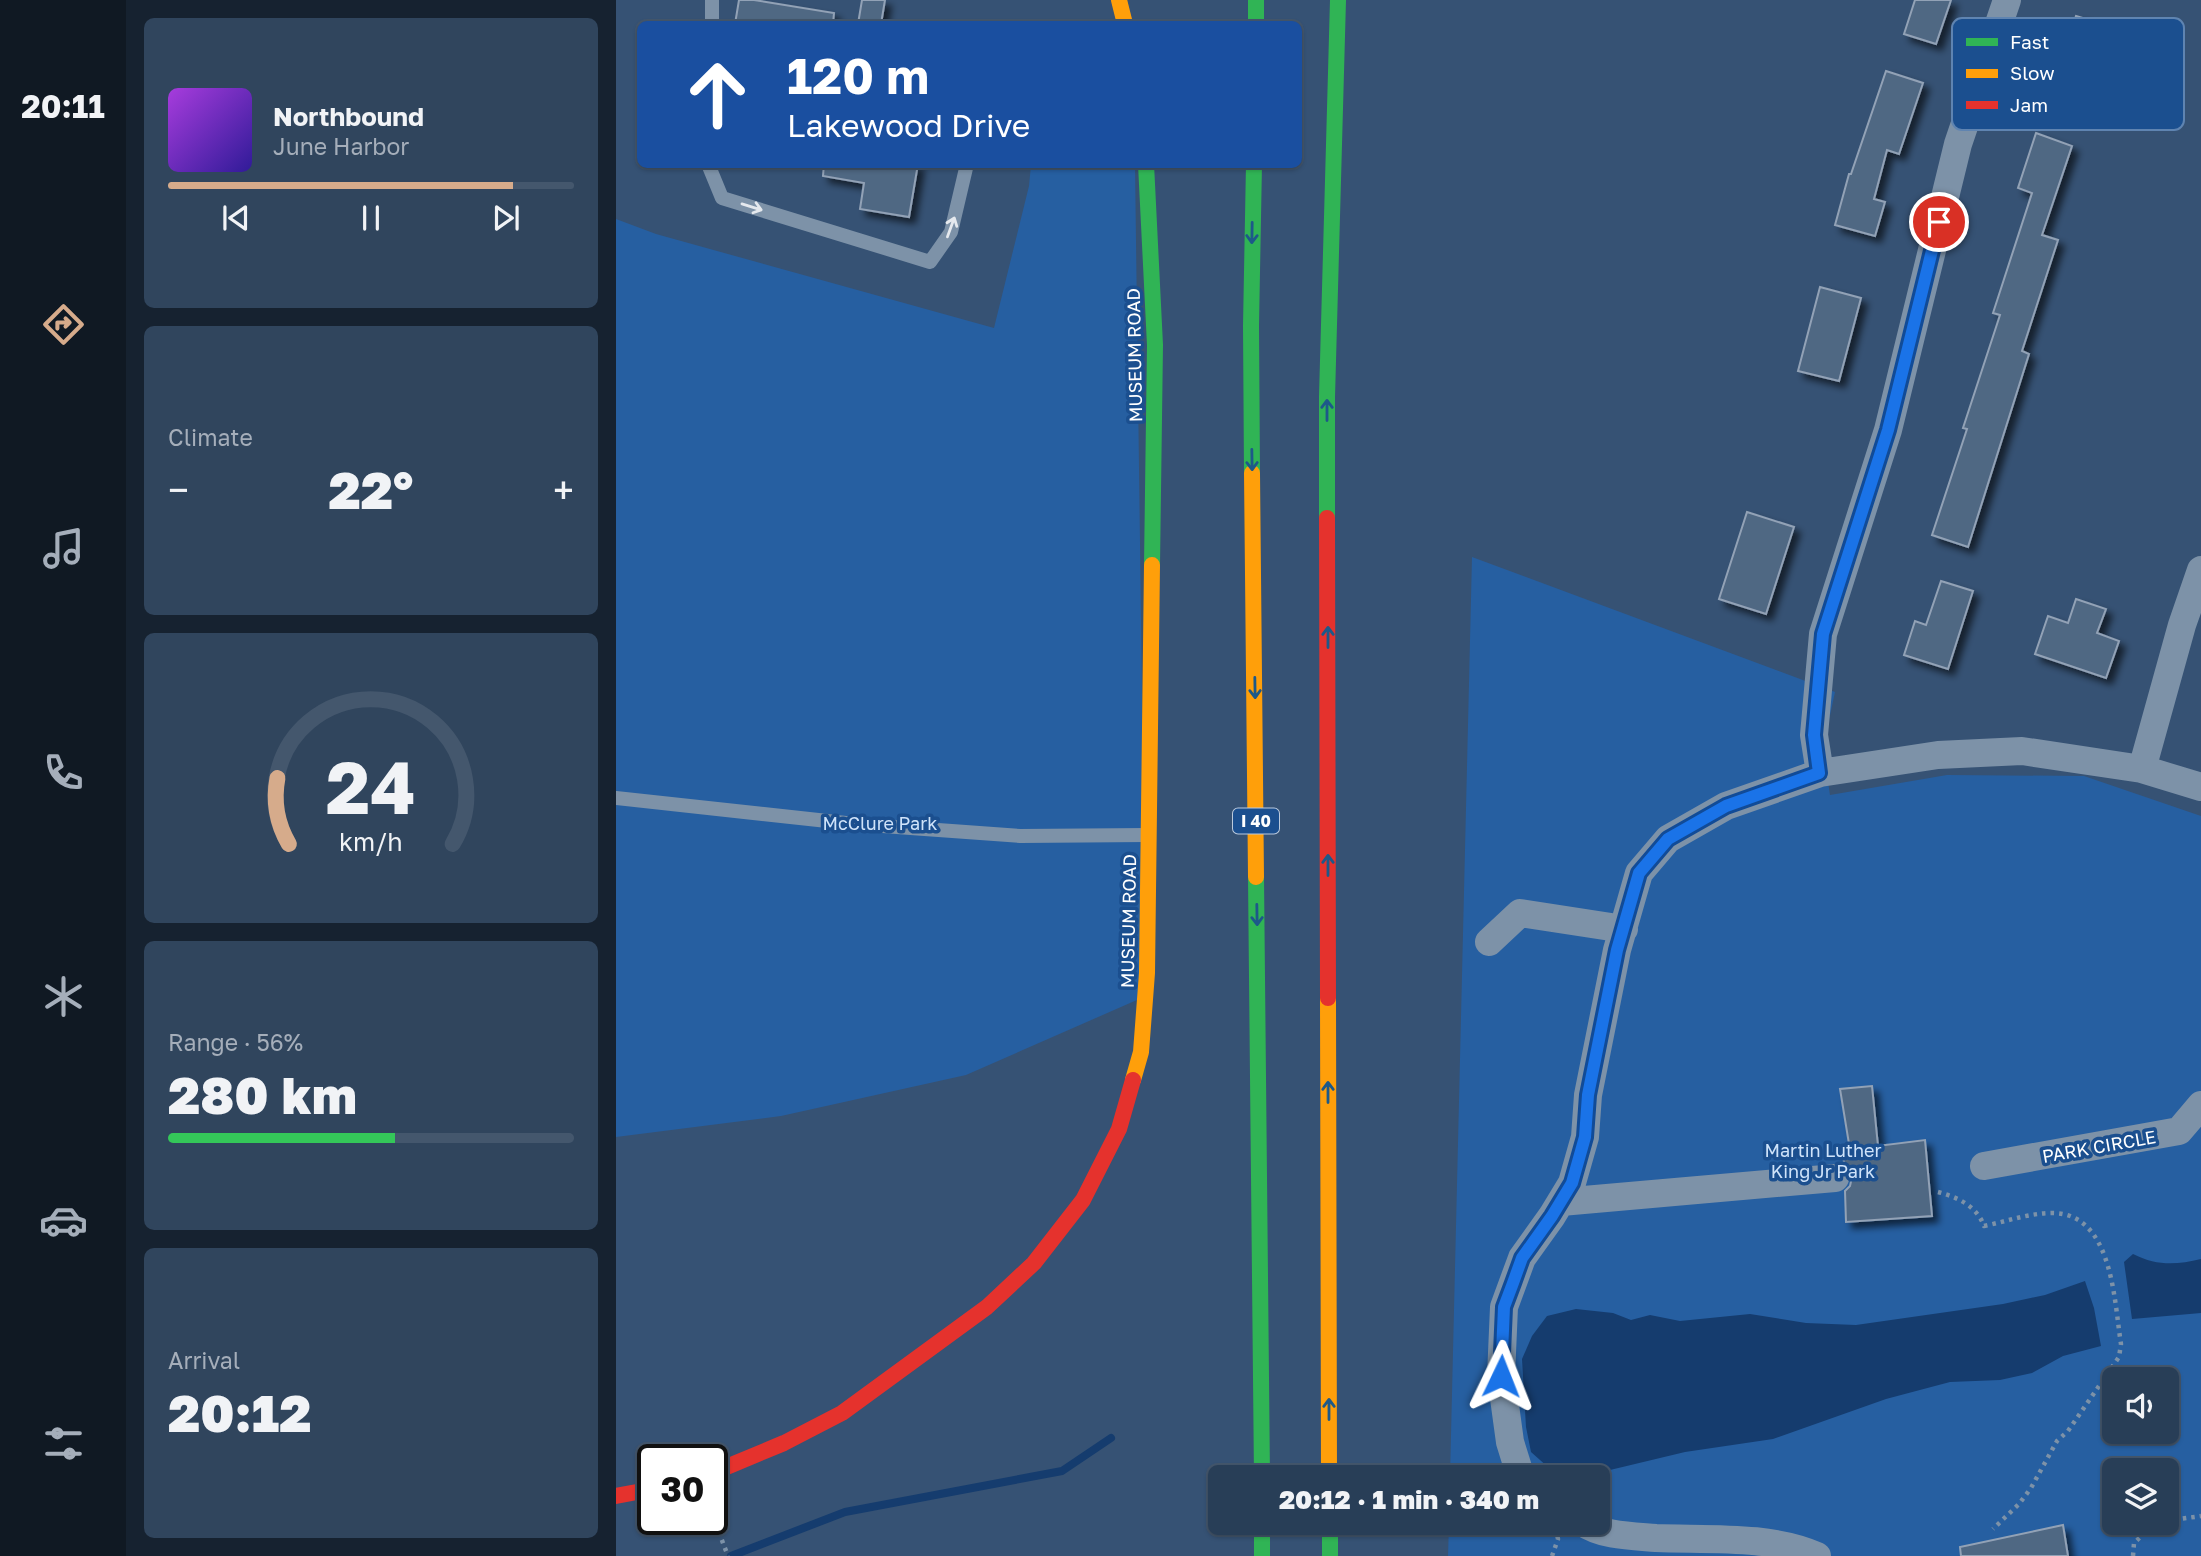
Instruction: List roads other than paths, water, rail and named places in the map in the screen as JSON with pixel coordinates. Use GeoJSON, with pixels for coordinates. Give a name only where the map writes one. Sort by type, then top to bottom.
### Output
{"type":"FeatureCollection","features":[{"type":"Feature","properties":{"kind":"main road"},"geometry":{"type":"LineString","coordinates":[[1119,0],[1124,21]]}},
{"type":"Feature","properties":{"kind":"main road"},"geometry":{"type":"LineString","coordinates":[[1256,0],[1256,21]]}},
{"type":"Feature","properties":{"kind":"main road"},"geometry":{"type":"LineString","coordinates":[[1329,1465],[1327,397],[1338,0]]}},
{"type":"Feature","properties":{"kind":"main road","name":"MUSEUM ROAD"},"geometry":{"type":"LineString","coordinates":[[728,1466],[783,1443],[842,1413],[987,1307],[1034,1263],[1083,1200],[1119,1129],[1141,1052],[1147,973],[1155,345],[1146,168]]}},
{"type":"Feature","properties":{"kind":"main road","name":"I 40"},"geometry":{"type":"LineString","coordinates":[[1254,168],[1251,326],[1262,1465]]}},
{"type":"Feature","properties":{"kind":"main road"},"geometry":{"type":"LineString","coordinates":[[616,1496],[637,1492]]}},
{"type":"Feature","properties":{"kind":"main road"},"geometry":{"type":"LineString","coordinates":[[1262,1535],[1262,1556]]}},
{"type":"Feature","properties":{"kind":"main road"},"geometry":{"type":"LineString","coordinates":[[1330,1535],[1330,1556]]}},
{"type":"Feature","properties":{"kind":"street"},"geometry":{"type":"LineString","coordinates":[[2001,18],[2007,0]]}},
{"type":"Feature","properties":{"kind":"street"},"geometry":{"type":"LineString","coordinates":[[1819,773],[1814,735],[1823,634],[1888,430],[1963,130]]}},
{"type":"Feature","properties":{"kind":"street"},"geometry":{"type":"LineString","coordinates":[[2142,769],[2182,625],[2201,570]]}},
{"type":"Feature","properties":{"kind":"street"},"geometry":{"type":"LineString","coordinates":[[1518,1465],[1510,1442],[1501,1376],[1504,1307],[1522,1258],[1572,1183],[1585,1137],[1588,1095],[1623,929],[1639,873],[1668,839],[1726,806],[1819,773],[1938,755],[2022,751],[2142,769],[2201,787]]}},
{"type":"Feature","properties":{"kind":"street"},"geometry":{"type":"LineString","coordinates":[[1489,942],[1520,913],[1623,929]]}},
{"type":"Feature","properties":{"kind":"street","name":"PARK CIRCLE"},"geometry":{"type":"LineString","coordinates":[[1984,1166],[2190,1129],[2201,1105]]}},
{"type":"Feature","properties":{"kind":"street"},"geometry":{"type":"LineString","coordinates":[[1561,1202],[1835,1178]]}},
{"type":"Feature","properties":{"kind":"street"},"geometry":{"type":"LineString","coordinates":[[1610,1532],[1626,1536],[1766,1543],[1817,1556]]}},
{"type":"Feature","properties":{"kind":"lane"},"geometry":{"type":"LineString","coordinates":[[712,0],[712,21]]}},
{"type":"Feature","properties":{"kind":"lane"},"geometry":{"type":"LineString","coordinates":[[710,168],[722,198],[930,262],[951,232],[966,168]]}},
{"type":"Feature","properties":{"kind":"lane"},"geometry":{"type":"LineString","coordinates":[[616,798],[855,824],[1020,836],[1149,835]]}},
{"type":"Feature","properties":{"kind":"waterway"},"geometry":{"type":"LineString","coordinates":[[731,1556],[845,1512],[1062,1471],[1111,1438]]}},
{"type":"Feature","properties":{"kind":"park label","name":"McClure Park"},"geometry":{"type":"Point","coordinates":[880,823]}},
{"type":"Feature","properties":{"kind":"park label","name":"Martin Luther King Jr Park"},"geometry":{"type":"Point","coordinates":[1823,1160]}}]}
